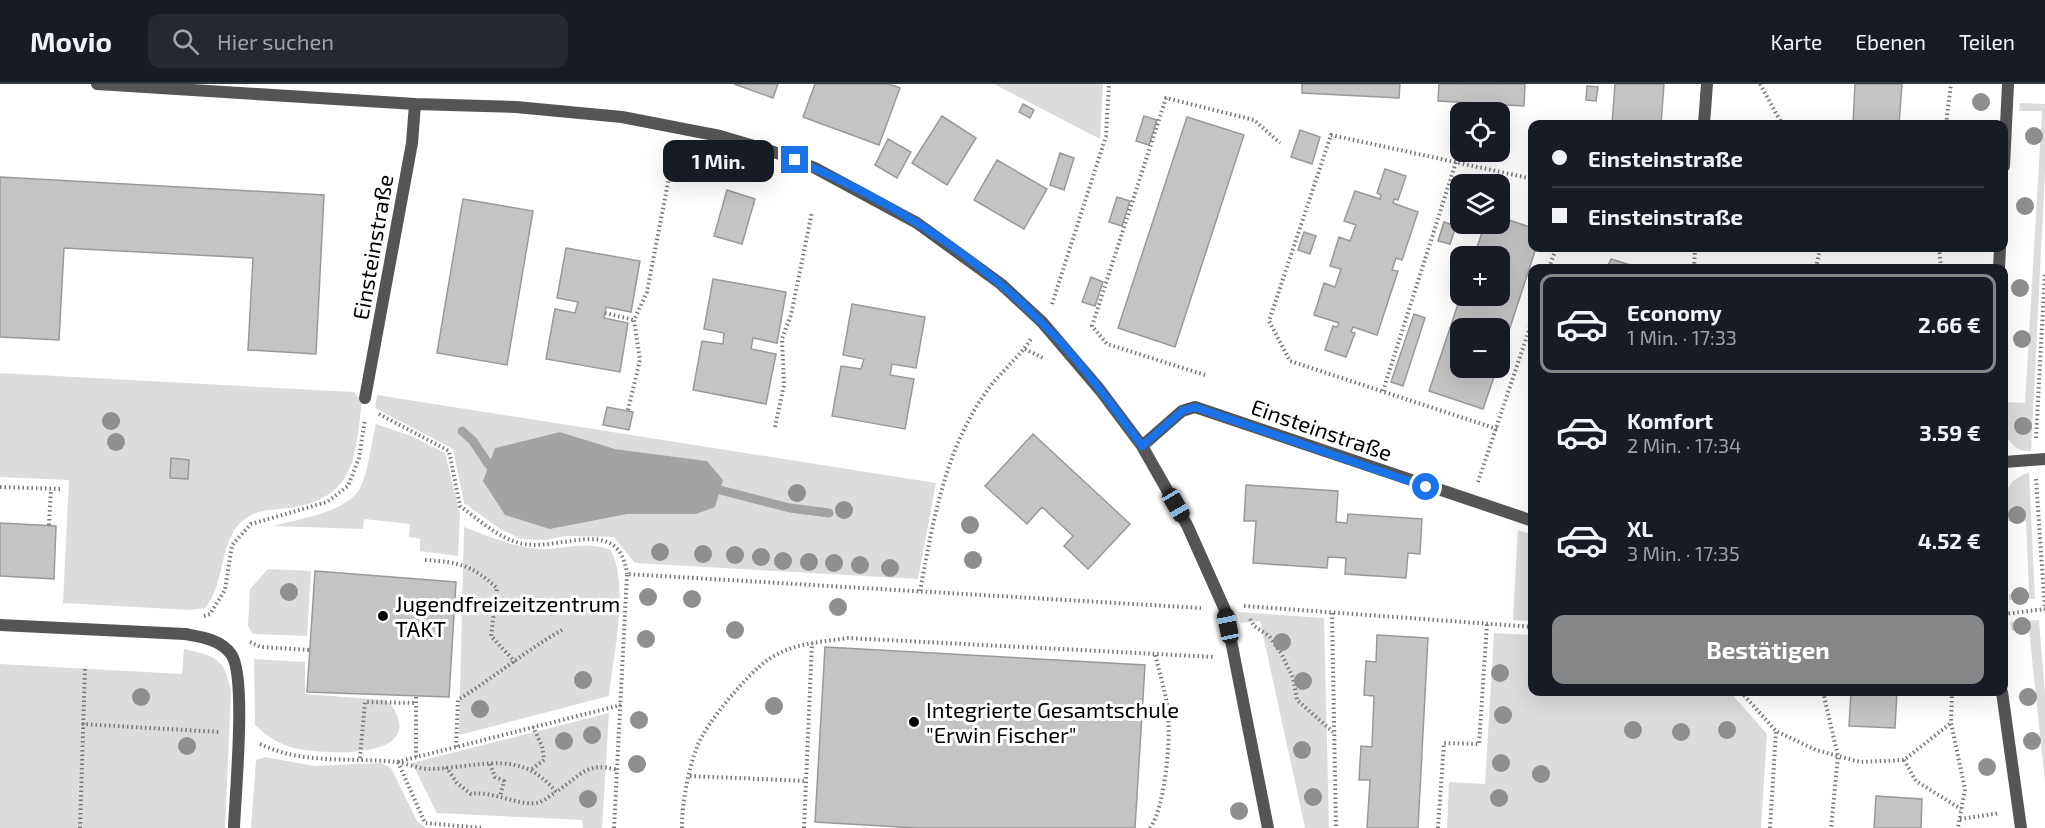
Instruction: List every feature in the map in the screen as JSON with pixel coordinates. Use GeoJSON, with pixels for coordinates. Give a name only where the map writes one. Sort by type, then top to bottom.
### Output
{"type":"FeatureCollection","features":[{"type":"Feature","properties":{"kind":"street"},"geometry":{"type":"LineString","coordinates":[[97,84],[415,104],[516,107],[622,117],[720,136],[774,152],[815,168],[917,222],[1001,284],[1042,322],[1100,390],[1142,446],[1187,525],[1225,610],[1268,828]]}},
{"type":"Feature","properties":{"kind":"street"},"geometry":{"type":"LineString","coordinates":[[1704,120],[1707,84]]}},
{"type":"Feature","properties":{"kind":"street"},"geometry":{"type":"LineString","coordinates":[[2006,120],[2008,84]]}},
{"type":"Feature","properties":{"kind":"street","name":"Einsteinstraße"},"geometry":{"type":"LineString","coordinates":[[366,403],[412,143],[415,104]]}},
{"type":"Feature","properties":{"kind":"street","name":"Einsteinstraße"},"geometry":{"type":"LineString","coordinates":[[1142,446],[1182,411],[1195,407],[1528,519]]}},
{"type":"Feature","properties":{"kind":"street"},"geometry":{"type":"LineString","coordinates":[[2008,462],[2045,459]]}},
{"type":"Feature","properties":{"kind":"street"},"geometry":{"type":"LineString","coordinates":[[0,625],[185,634],[210,638],[231,654],[238,679],[234,828]]}},
{"type":"Feature","properties":{"kind":"street"},"geometry":{"type":"LineString","coordinates":[[2003,696],[2021,828]]}},
{"type":"Feature","properties":{"kind":"path"},"geometry":{"type":"LineString","coordinates":[[920,591],[942,487],[965,425],[985,394],[1025,349],[1057,296],[1106,136],[1109,84]]}},
{"type":"Feature","properties":{"kind":"path"},"geometry":{"type":"LineString","coordinates":[[1760,84],[1780,120]]}},
{"type":"Feature","properties":{"kind":"path"},"geometry":{"type":"LineString","coordinates":[[1946,120],[1951,84]]}},
{"type":"Feature","properties":{"kind":"path"},"geometry":{"type":"LineString","coordinates":[[1205,375],[1107,344],[1092,326],[1166,98],[1254,120],[1280,143]]}},
{"type":"Feature","properties":{"kind":"path"},"geometry":{"type":"LineString","coordinates":[[1450,161],[1331,135],[1269,321],[1290,361],[1497,429]]}},
{"type":"Feature","properties":{"kind":"path"},"geometry":{"type":"LineString","coordinates":[[1383,391],[1456,162],[1528,178]]}},
{"type":"Feature","properties":{"kind":"path"},"geometry":{"type":"LineString","coordinates":[[628,410],[640,360],[634,320],[647,292],[671,167]]}},
{"type":"Feature","properties":{"kind":"path"},"geometry":{"type":"LineString","coordinates":[[775,427],[784,385],[782,339],[791,315],[812,212]]}},
{"type":"Feature","properties":{"kind":"path"},"geometry":{"type":"LineString","coordinates":[[605,313],[634,320]]}},
{"type":"Feature","properties":{"kind":"path"},"geometry":{"type":"LineString","coordinates":[[1471,502],[1528,333]]}},
{"type":"Feature","properties":{"kind":"path"},"geometry":{"type":"LineString","coordinates":[[1025,349],[1049,361]]}},
{"type":"Feature","properties":{"kind":"path"},"geometry":{"type":"LineString","coordinates":[[217,620],[210,614],[225,590],[232,545],[251,524],[327,502],[348,486],[359,458],[366,403],[449,451],[460,506],[498,533],[519,543],[545,544],[590,539],[608,541],[618,546],[625,560],[627,574],[614,828]]}},
{"type":"Feature","properties":{"kind":"path"},"geometry":{"type":"LineString","coordinates":[[0,487],[61,489]]}},
{"type":"Feature","properties":{"kind":"path"},"geometry":{"type":"LineString","coordinates":[[49,525],[51,489]]}},
{"type":"Feature","properties":{"kind":"path"},"geometry":{"type":"LineString","coordinates":[[425,560],[457,562],[479,571],[497,588],[491,636],[516,663]]}},
{"type":"Feature","properties":{"kind":"path"},"geometry":{"type":"LineString","coordinates":[[627,574],[1225,610]]}},
{"type":"Feature","properties":{"kind":"path"},"geometry":{"type":"LineString","coordinates":[[1197,600],[1200,608]]}},
{"type":"Feature","properties":{"kind":"path"},"geometry":{"type":"LineString","coordinates":[[1333,732],[1297,700],[1293,678],[1281,653],[1269,636],[1254,626],[1241,606],[1528,627]]}},
{"type":"Feature","properties":{"kind":"path"},"geometry":{"type":"LineString","coordinates":[[2008,614],[2045,609]]}},
{"type":"Feature","properties":{"kind":"path"},"geometry":{"type":"LineString","coordinates":[[1332,613],[1336,828]]}},
{"type":"Feature","properties":{"kind":"path"},"geometry":{"type":"LineString","coordinates":[[1438,828],[1444,743],[1479,744],[1487,624]]}},
{"type":"Feature","properties":{"kind":"path"},"geometry":{"type":"LineString","coordinates":[[456,747],[458,700],[516,663],[539,643],[562,630]]}},
{"type":"Feature","properties":{"kind":"path"},"geometry":{"type":"LineString","coordinates":[[682,828],[682,811],[697,745],[729,698],[768,659],[798,645],[848,638],[1234,658]]}},
{"type":"Feature","properties":{"kind":"path"},"geometry":{"type":"LineString","coordinates":[[243,639],[261,647],[310,650]]}},
{"type":"Feature","properties":{"kind":"path"},"geometry":{"type":"LineString","coordinates":[[804,828],[812,643]]}},
{"type":"Feature","properties":{"kind":"path"},"geometry":{"type":"LineString","coordinates":[[1150,828],[1158,818],[1167,764],[1168,706],[1155,654]]}},
{"type":"Feature","properties":{"kind":"path"},"geometry":{"type":"LineString","coordinates":[[80,828],[85,668]]}},
{"type":"Feature","properties":{"kind":"path"},"geometry":{"type":"LineString","coordinates":[[416,696],[416,757]]}},
{"type":"Feature","properties":{"kind":"path"},"geometry":{"type":"LineString","coordinates":[[1745,696],[1776,731],[1816,750],[1860,762],[1904,760],[1951,723]]}},
{"type":"Feature","properties":{"kind":"path"},"geometry":{"type":"LineString","coordinates":[[1824,696],[1838,756],[1831,828]]}},
{"type":"Feature","properties":{"kind":"path"},"geometry":{"type":"LineString","coordinates":[[1952,696],[1951,723],[1965,789],[1958,828]]}},
{"type":"Feature","properties":{"kind":"path"},"geometry":{"type":"LineString","coordinates":[[360,758],[365,702],[416,703]]}},
{"type":"Feature","properties":{"kind":"path"},"geometry":{"type":"LineString","coordinates":[[397,762],[621,705]]}},
{"type":"Feature","properties":{"kind":"path"},"geometry":{"type":"LineString","coordinates":[[82,724],[238,733],[269,748],[297,757],[360,758],[397,762],[427,769],[468,763],[511,762],[532,769],[556,792]]}},
{"type":"Feature","properties":{"kind":"path"},"geometry":{"type":"LineString","coordinates":[[532,727],[542,746],[544,760],[532,769]]}},
{"type":"Feature","properties":{"kind":"path"},"geometry":{"type":"LineString","coordinates":[[1770,828],[1776,731]]}},
{"type":"Feature","properties":{"kind":"path"},"geometry":{"type":"LineString","coordinates":[[1904,760],[1916,781],[1961,809]]}},
{"type":"Feature","properties":{"kind":"path"},"geometry":{"type":"LineString","coordinates":[[397,762],[424,824],[483,828]]}},
{"type":"Feature","properties":{"kind":"path"},"geometry":{"type":"LineString","coordinates":[[490,764],[495,777],[504,780],[500,796]]}},
{"type":"Feature","properties":{"kind":"path"},"geometry":{"type":"LineString","coordinates":[[446,767],[456,783],[471,794],[484,792],[521,802],[540,802],[589,768],[600,765],[618,770]]}},
{"type":"Feature","properties":{"kind":"path"},"geometry":{"type":"LineString","coordinates":[[690,776],[807,781]]}},
{"type":"Feature","properties":{"kind":"shaded area"},"geometry":{"type":"Polygon","coordinates":[[[994,84],[1103,84],[1100,139],[994,84]]]}},
{"type":"Feature","properties":{"kind":"shaded area"},"geometry":{"type":"Polygon","coordinates":[[[2020,103],[2045,104],[2045,172],[2031,451],[2016,448],[2008,439],[2008,402],[2025,403],[2042,111],[2019,111],[2020,103]]]}},
{"type":"Feature","properties":{"kind":"shaded area"},"geometry":{"type":"Polygon","coordinates":[[[0,373],[354,392],[362,402],[354,455],[342,482],[331,493],[316,501],[296,507],[257,512],[237,526],[227,548],[217,586],[205,608],[190,610],[63,603],[69,480],[0,477],[0,373]]]}},
{"type":"Feature","properties":{"kind":"shaded area"},"geometry":{"type":"Polygon","coordinates":[[[377,395],[936,483],[918,579],[635,563],[614,537],[565,536],[544,540],[521,539],[500,529],[464,503],[453,449],[375,408],[377,395]],[[560,432],[495,448],[550,529],[628,514],[707,461],[615,449],[560,432]]]}},
{"type":"Feature","properties":{"kind":"shaded area"},"geometry":{"type":"Polygon","coordinates":[[[376,424],[411,436],[445,453],[460,514],[458,556],[420,551],[420,539],[409,537],[410,524],[364,519],[363,529],[273,526],[334,509],[354,496],[366,473],[376,424]]]}},
{"type":"Feature","properties":{"kind":"shaded area"},"geometry":{"type":"Polygon","coordinates":[[[560,432],[615,449],[707,461],[723,480],[715,507],[696,514],[628,514],[550,529],[505,515],[483,481],[495,448],[560,432]]]}},
{"type":"Feature","properties":{"kind":"shaded area"},"geometry":{"type":"Polygon","coordinates":[[[2029,472],[2035,599],[2009,600],[2009,594],[2029,593],[2026,521],[2008,521],[2008,488],[2020,476],[2029,472]]]}},
{"type":"Feature","properties":{"kind":"shaded area"},"geometry":{"type":"Polygon","coordinates":[[[464,527],[502,541],[531,548],[551,549],[582,545],[610,549],[616,563],[620,600],[609,696],[459,735],[464,527]]]}},
{"type":"Feature","properties":{"kind":"shaded area"},"geometry":{"type":"Polygon","coordinates":[[[1518,530],[1528,533],[1528,621],[1513,620],[1518,530]]]}},
{"type":"Feature","properties":{"kind":"shaded area"},"geometry":{"type":"Polygon","coordinates":[[[268,569],[311,571],[307,636],[253,634],[248,626],[250,589],[268,569]]]}},
{"type":"Feature","properties":{"kind":"shaded area"},"geometry":{"type":"Polygon","coordinates":[[[1238,612],[1324,618],[1329,828],[1305,828],[1260,621],[1241,623],[1238,612]]]}},
{"type":"Feature","properties":{"kind":"shaded area"},"geometry":{"type":"Polygon","coordinates":[[[2039,620],[2045,694],[2045,782],[2029,630],[2012,631],[2010,622],[2039,620]]]}},
{"type":"Feature","properties":{"kind":"shaded area"},"geometry":{"type":"Polygon","coordinates":[[[1494,633],[1528,635],[1528,696],[1734,696],[1767,734],[1761,828],[1447,828],[1449,782],[1485,784],[1494,633]]]}},
{"type":"Feature","properties":{"kind":"shaded area"},"geometry":{"type":"Polygon","coordinates":[[[184,649],[211,656],[216,660],[225,671],[231,691],[225,828],[0,828],[0,664],[182,674],[184,649]]]}},
{"type":"Feature","properties":{"kind":"shaded area"},"geometry":{"type":"Polygon","coordinates":[[[254,659],[305,662],[305,694],[385,700],[396,713],[399,732],[391,742],[376,748],[358,751],[302,750],[280,743],[255,725],[254,659]]]}},
{"type":"Feature","properties":{"kind":"shaded area"},"geometry":{"type":"Polygon","coordinates":[[[609,713],[602,828],[583,828],[582,820],[437,813],[412,763],[609,713]]]}},
{"type":"Feature","properties":{"kind":"shaded area"},"geometry":{"type":"Polygon","coordinates":[[[265,757],[314,766],[381,763],[391,768],[417,821],[426,828],[251,828],[256,760],[265,757]]]}},
{"type":"Feature","properties":{"kind":"building"},"geometry":{"type":"Polygon","coordinates":[[[734,84],[778,84],[773,98],[734,84]]]}},
{"type":"Feature","properties":{"kind":"building"},"geometry":{"type":"Polygon","coordinates":[[[815,84],[889,84],[900,88],[879,145],[803,117],[815,84]]]}},
{"type":"Feature","properties":{"kind":"building"},"geometry":{"type":"Polygon","coordinates":[[[1302,84],[1400,84],[1399,98],[1302,93],[1302,84]]]}},
{"type":"Feature","properties":{"kind":"building"},"geometry":{"type":"Polygon","coordinates":[[[1439,84],[1525,84],[1524,106],[1510,105],[1510,102],[1438,101],[1439,84]]]}},
{"type":"Feature","properties":{"kind":"building"},"geometry":{"type":"Polygon","coordinates":[[[1615,84],[1664,84],[1661,120],[1612,120],[1615,84]]]}},
{"type":"Feature","properties":{"kind":"building"},"geometry":{"type":"Polygon","coordinates":[[[1855,84],[1902,84],[1899,120],[1853,120],[1855,84]]]}},
{"type":"Feature","properties":{"kind":"building"},"geometry":{"type":"Polygon","coordinates":[[[1587,86],[1598,87],[1596,101],[1586,100],[1587,86]]]}},
{"type":"Feature","properties":{"kind":"building"},"geometry":{"type":"Polygon","coordinates":[[[1023,104],[1034,110],[1030,118],[1019,112],[1023,104]]]}},
{"type":"Feature","properties":{"kind":"building"},"geometry":{"type":"Polygon","coordinates":[[[942,116],[976,138],[947,185],[912,163],[942,116]]]}},
{"type":"Feature","properties":{"kind":"building"},"geometry":{"type":"Polygon","coordinates":[[[1144,116],[1157,120],[1149,145],[1136,141],[1144,116]]]}},
{"type":"Feature","properties":{"kind":"building"},"geometry":{"type":"Polygon","coordinates":[[[1187,117],[1244,135],[1175,347],[1118,328],[1187,117]]]}},
{"type":"Feature","properties":{"kind":"building"},"geometry":{"type":"Polygon","coordinates":[[[1300,130],[1320,137],[1312,164],[1291,157],[1300,130]]]}},
{"type":"Feature","properties":{"kind":"building"},"geometry":{"type":"Polygon","coordinates":[[[888,139],[911,152],[897,178],[875,165],[888,139]]]}},
{"type":"Feature","properties":{"kind":"building"},"geometry":{"type":"Polygon","coordinates":[[[1060,153],[1074,158],[1064,190],[1050,185],[1060,153]]]}},
{"type":"Feature","properties":{"kind":"building"},"geometry":{"type":"Polygon","coordinates":[[[997,160],[1047,189],[1024,229],[974,200],[997,160]]]}},
{"type":"Feature","properties":{"kind":"building"},"geometry":{"type":"Polygon","coordinates":[[[1385,169],[1406,176],[1398,200],[1394,199],[1393,203],[1418,212],[1402,260],[1396,258],[1392,270],[1398,271],[1377,335],[1353,327],[1351,332],[1355,333],[1346,357],[1325,350],[1333,326],[1337,327],[1339,323],[1314,315],[1324,283],[1335,287],[1341,269],[1330,266],[1339,237],[1350,241],[1356,225],[1344,221],[1355,191],[1380,199],[1381,195],[1377,193],[1385,169]]]}},
{"type":"Feature","properties":{"kind":"building"},"geometry":{"type":"Polygon","coordinates":[[[0,177],[324,195],[316,354],[248,350],[253,258],[64,248],[59,340],[0,337],[0,177]]]}},
{"type":"Feature","properties":{"kind":"building"},"geometry":{"type":"Polygon","coordinates":[[[727,190],[755,199],[742,244],[714,236],[727,190]]]}},
{"type":"Feature","properties":{"kind":"building"},"geometry":{"type":"Polygon","coordinates":[[[1117,197],[1130,201],[1122,226],[1109,222],[1117,197]]]}},
{"type":"Feature","properties":{"kind":"building"},"geometry":{"type":"Polygon","coordinates":[[[463,199],[533,211],[507,365],[437,353],[463,199]]]}},
{"type":"Feature","properties":{"kind":"building"},"geometry":{"type":"Polygon","coordinates":[[[1510,220],[1528,226],[1528,252],[1535,252],[1531,264],[1528,264],[1528,272],[1510,327],[1510,318],[1453,318],[1457,306],[1510,306],[1510,246],[1477,246],[1482,234],[1510,234],[1510,220]]]}},
{"type":"Feature","properties":{"kind":"building"},"geometry":{"type":"Polygon","coordinates":[[[1444,222],[1450,224],[1450,234],[1453,234],[1450,244],[1438,241],[1444,222]]]}},
{"type":"Feature","properties":{"kind":"building"},"geometry":{"type":"Polygon","coordinates":[[[1304,232],[1316,236],[1310,254],[1298,250],[1304,232]]]}},
{"type":"Feature","properties":{"kind":"building"},"geometry":{"type":"Polygon","coordinates":[[[566,248],[640,261],[631,312],[606,307],[604,318],[628,323],[620,372],[546,359],[555,309],[575,313],[578,302],[557,298],[566,248]]]}},
{"type":"Feature","properties":{"kind":"building"},"geometry":{"type":"Polygon","coordinates":[[[1611,259],[1627,264],[1609,264],[1611,259]]]}},
{"type":"Feature","properties":{"kind":"building"},"geometry":{"type":"Polygon","coordinates":[[[1091,277],[1103,282],[1095,306],[1082,302],[1091,277]]]}},
{"type":"Feature","properties":{"kind":"building"},"geometry":{"type":"Polygon","coordinates":[[[713,279],[786,292],[777,343],[753,338],[751,349],[776,354],[766,404],[693,390],[702,341],[723,344],[724,333],[704,329],[713,279]]]}},
{"type":"Feature","properties":{"kind":"building"},"geometry":{"type":"Polygon","coordinates":[[[852,304],[925,317],[916,368],[892,364],[890,375],[914,379],[905,429],[832,416],[841,366],[861,369],[864,359],[843,355],[852,304]]]}},
{"type":"Feature","properties":{"kind":"building"},"geometry":{"type":"Polygon","coordinates":[[[1414,314],[1425,318],[1403,386],[1391,382],[1414,314]]]}},
{"type":"Feature","properties":{"kind":"building"},"geometry":{"type":"Polygon","coordinates":[[[1450,328],[1450,378],[1494,378],[1483,409],[1429,391],[1450,328]]]}},
{"type":"Feature","properties":{"kind":"building"},"geometry":{"type":"Polygon","coordinates":[[[607,407],[633,412],[629,430],[603,425],[607,407]]]}},
{"type":"Feature","properties":{"kind":"building"},"geometry":{"type":"Polygon","coordinates":[[[1033,434],[1130,524],[1088,569],[1064,546],[1073,536],[1042,507],[1027,524],[985,486],[1033,434]]]}},
{"type":"Feature","properties":{"kind":"building"},"geometry":{"type":"Polygon","coordinates":[[[171,458],[189,460],[188,479],[170,478],[171,458]]]}},
{"type":"Feature","properties":{"kind":"building"},"geometry":{"type":"Polygon","coordinates":[[[1246,485],[1338,491],[1336,522],[1347,523],[1348,514],[1422,519],[1420,554],[1408,553],[1406,578],[1345,574],[1346,558],[1328,557],[1327,568],[1253,563],[1256,521],[1244,521],[1246,485]]]}},
{"type":"Feature","properties":{"kind":"building"},"geometry":{"type":"Polygon","coordinates":[[[0,523],[56,526],[54,579],[0,576],[0,523]]]}},
{"type":"Feature","properties":{"kind":"building","name":"Jugendfreizeitzentrum TAKT"},"geometry":{"type":"Polygon","coordinates":[[[315,571],[456,582],[449,697],[307,692],[315,571]]]}},
{"type":"Feature","properties":{"kind":"building"},"geometry":{"type":"Polygon","coordinates":[[[1377,635],[1428,638],[1418,828],[1367,828],[1370,780],[1359,780],[1361,746],[1372,747],[1374,696],[1364,695],[1366,661],[1376,662],[1377,635]]]}},
{"type":"Feature","properties":{"kind":"building"},"geometry":{"type":"Polygon","coordinates":[[[825,647],[1145,665],[1135,828],[917,828],[815,822],[825,647]]]}},
{"type":"Feature","properties":{"kind":"building"},"geometry":{"type":"Polygon","coordinates":[[[1851,696],[1897,696],[1895,728],[1849,726],[1851,696]]]}},
{"type":"Feature","properties":{"kind":"building"},"geometry":{"type":"Polygon","coordinates":[[[1876,796],[1922,799],[1921,828],[1874,828],[1876,796]]]}},
{"type":"Feature","properties":{"kind":"waterway"},"geometry":{"type":"LineString","coordinates":[[462,431],[473,441],[489,465]]}},
{"type":"Feature","properties":{"kind":"waterway"},"geometry":{"type":"LineString","coordinates":[[720,490],[790,508],[829,513]]}},
{"type":"Feature","properties":{"kind":"place","name":"Jugendfreizeitzentrum TAKT"},"geometry":{"type":"Point","coordinates":[383,616]}},
{"type":"Feature","properties":{"kind":"place","name":"Integrierte Gesamtschule \"Erwin Fischer\""},"geometry":{"type":"Point","coordinates":[914,722]}},
{"type":"Feature","properties":{"kind":"route"},"geometry":{"type":"LineString","coordinates":[[795,160],[815,168],[917,222],[1001,284],[1042,322],[1100,390],[1142,446],[1182,411],[1195,407],[1426,487]]}}]}
